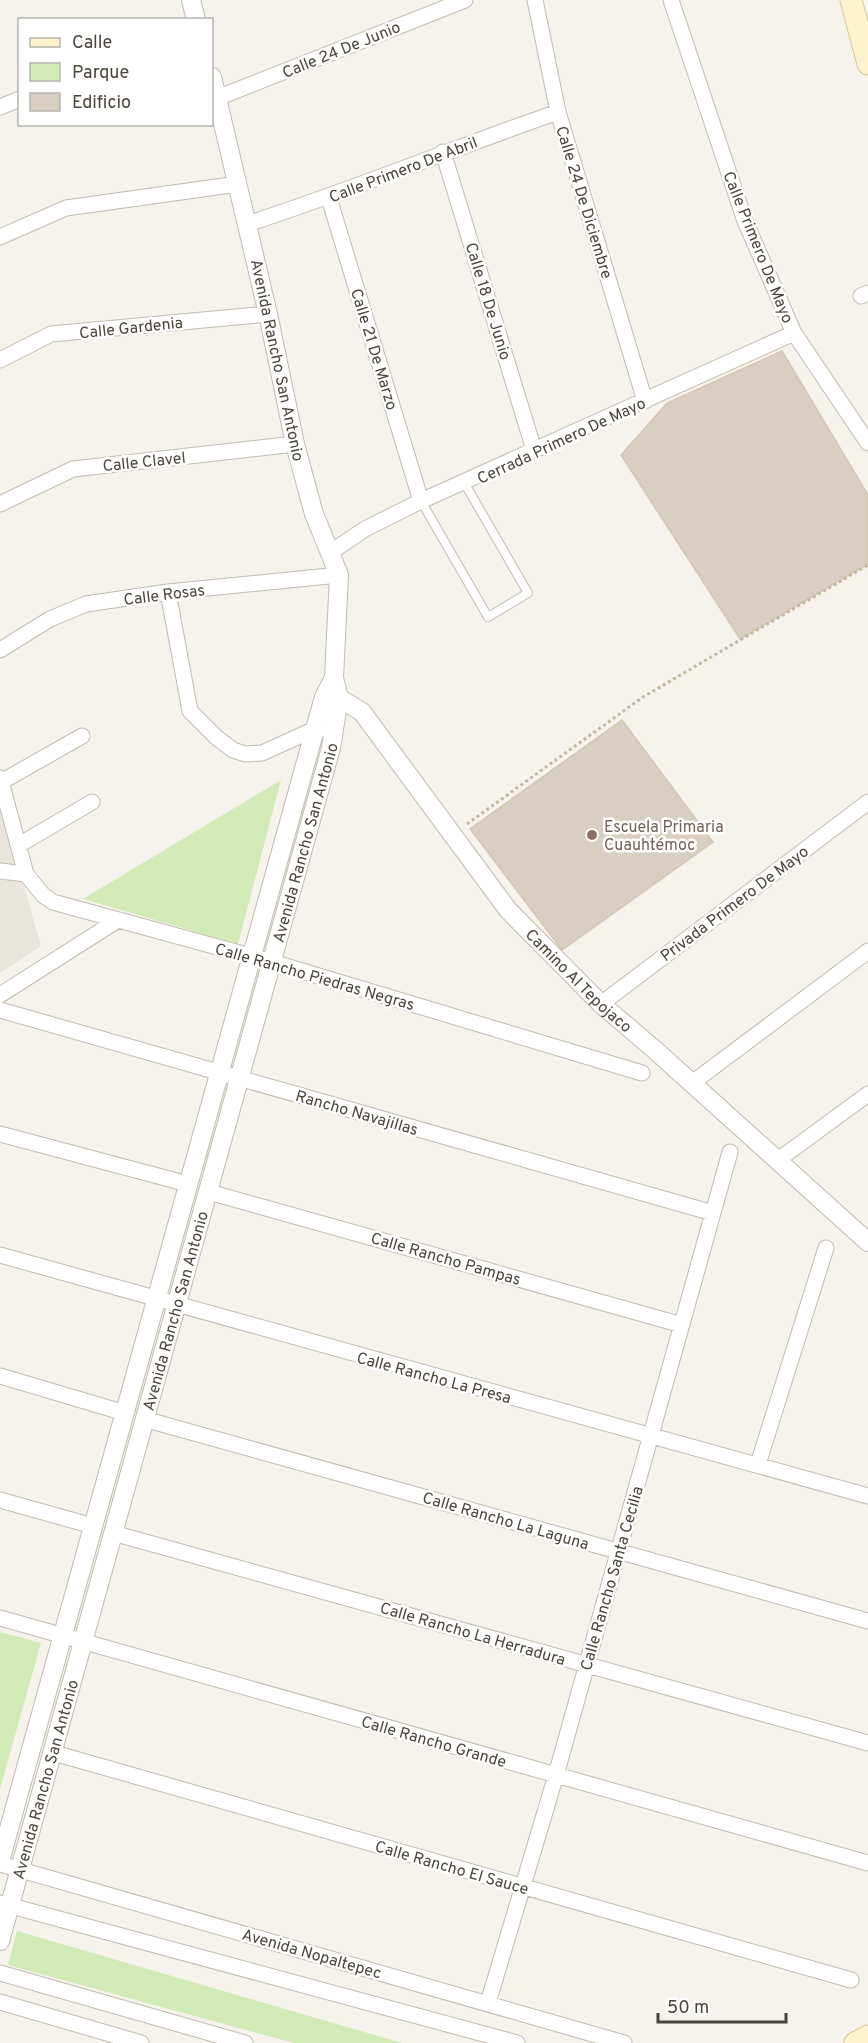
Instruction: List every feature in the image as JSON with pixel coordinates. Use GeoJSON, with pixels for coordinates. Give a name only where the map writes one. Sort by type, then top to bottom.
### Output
{"type":"FeatureCollection","features":[{"type":"Feature","properties":{"kind":"main road"},"geometry":{"type":"LineString","coordinates":[[851,0],[867,53]]}},
{"type":"Feature","properties":{"kind":"street"},"geometry":{"type":"LineString","coordinates":[[191,0],[196,18]]}},
{"type":"Feature","properties":{"kind":"street","name":"Calle 24 De Junio"},"geometry":{"type":"LineString","coordinates":[[217,98],[465,0]]}},
{"type":"Feature","properties":{"kind":"street","name":"Calle 24 De Diciembre"},"geometry":{"type":"LineString","coordinates":[[535,0],[558,112],[645,401]]}},
{"type":"Feature","properties":{"kind":"street","name":"Calle Primero De Mayo"},"geometry":{"type":"LineString","coordinates":[[671,0],[745,221],[794,333],[868,444]]}},
{"type":"Feature","properties":{"kind":"street","name":"Avenida Rancho San Antonio"},"geometry":{"type":"LineString","coordinates":[[0,1941],[5,1904],[21,1869],[54,1753],[334,729],[331,697],[339,575],[314,514],[295,444],[268,314],[213,81]]}},
{"type":"Feature","properties":{"kind":"street"},"geometry":{"type":"LineString","coordinates":[[0,107],[18,100]]}},
{"type":"Feature","properties":{"kind":"street","name":"Calle Primero De Abril"},"geometry":{"type":"LineString","coordinates":[[247,224],[329,198],[443,152],[558,112]]}},
{"type":"Feature","properties":{"kind":"street","name":"Calle 18 De Junio"},"geometry":{"type":"LineString","coordinates":[[443,152],[534,450]]}},
{"type":"Feature","properties":{"kind":"street"},"geometry":{"type":"LineString","coordinates":[[0,237],[66,208],[238,184]]}},
{"type":"Feature","properties":{"kind":"street","name":"Calle 21 De Marzo"},"geometry":{"type":"LineString","coordinates":[[329,198],[421,501]]}},
{"type":"Feature","properties":{"kind":"street","name":"Calle Gardenia"},"geometry":{"type":"LineString","coordinates":[[0,360],[51,334],[268,314]]}},
{"type":"Feature","properties":{"kind":"street","name":"Cerrada Primero De Mayo"},"geometry":{"type":"LineString","coordinates":[[331,552],[365,529],[421,501],[465,484],[534,450],[794,333]]}},
{"type":"Feature","properties":{"kind":"street","name":"Calle Clavel"},"geometry":{"type":"LineString","coordinates":[[0,504],[73,469],[295,444]]}},
{"type":"Feature","properties":{"kind":"street","name":"Calle Rosas"},"geometry":{"type":"LineString","coordinates":[[0,650],[50,619],[86,604],[168,592],[339,575]]}},
{"type":"Feature","properties":{"kind":"street"},"geometry":{"type":"LineString","coordinates":[[168,592],[190,711],[200,724],[233,750],[245,754],[262,753],[315,729],[334,729]]}},
{"type":"Feature","properties":{"kind":"street","name":"Avenida Rancho San Antonio"},"geometry":{"type":"LineString","coordinates":[[0,1862],[250,957],[315,729],[331,697]]}},
{"type":"Feature","properties":{"kind":"street","name":"Camino Al Tepojaco"},"geometry":{"type":"LineString","coordinates":[[331,697],[362,712],[508,910],[601,1004],[867,1238]]}},
{"type":"Feature","properties":{"kind":"street"},"geometry":{"type":"LineString","coordinates":[[1,780],[82,736]]}},
{"type":"Feature","properties":{"kind":"street","name":"Calle Rancho Piedras Negras"},"geometry":{"type":"LineString","coordinates":[[1,780],[26,874],[43,895],[53,902],[272,962],[642,1073]]}},
{"type":"Feature","properties":{"kind":"street"},"geometry":{"type":"LineString","coordinates":[[19,845],[92,802]]}},
{"type":"Feature","properties":{"kind":"street","name":"Privada Primero De Mayo"},"geometry":{"type":"LineString","coordinates":[[601,1004],[868,802]]}},
{"type":"Feature","properties":{"kind":"street"},"geometry":{"type":"LineString","coordinates":[[0,871],[26,874]]}},
{"type":"Feature","properties":{"kind":"street"},"geometry":{"type":"LineString","coordinates":[[0,995],[118,920]]}},
{"type":"Feature","properties":{"kind":"street"},"geometry":{"type":"LineString","coordinates":[[692,1083],[868,951]]}},
{"type":"Feature","properties":{"kind":"street","name":"Rancho Navajillas"},"geometry":{"type":"LineString","coordinates":[[0,1010],[713,1213]]}},
{"type":"Feature","properties":{"kind":"street"},"geometry":{"type":"LineString","coordinates":[[778,1160],[868,1094]]}},
{"type":"Feature","properties":{"kind":"street"},"geometry":{"type":"LineString","coordinates":[[0,1134],[188,1184]]}},
{"type":"Feature","properties":{"kind":"street","name":"Calle Rancho Santa Cecilia"},"geometry":{"type":"LineString","coordinates":[[488,2003],[556,1775],[730,1152]]}},
{"type":"Feature","properties":{"kind":"street","name":"Calle Rancho Pampas"},"geometry":{"type":"LineString","coordinates":[[209,1192],[682,1325]]}},
{"type":"Feature","properties":{"kind":"street"},"geometry":{"type":"LineString","coordinates":[[758,1464],[826,1248]]}},
{"type":"Feature","properties":{"kind":"street","name":"Calle Rancho La Presa"},"geometry":{"type":"LineString","coordinates":[[0,1255],[176,1306],[868,1496]]}},
{"type":"Feature","properties":{"kind":"street"},"geometry":{"type":"LineString","coordinates":[[0,1376],[125,1413]]}},
{"type":"Feature","properties":{"kind":"street","name":"Calle Rancho La Laguna"},"geometry":{"type":"LineString","coordinates":[[144,1419],[868,1621]]}},
{"type":"Feature","properties":{"kind":"street"},"geometry":{"type":"LineString","coordinates":[[0,1500],[93,1526]]}},
{"type":"Feature","properties":{"kind":"street","name":"Calle Rancho La Herradura"},"geometry":{"type":"LineString","coordinates":[[113,1533],[868,1743]]}},
{"type":"Feature","properties":{"kind":"street","name":"Calle Rancho Grande"},"geometry":{"type":"LineString","coordinates":[[0,1618],[868,1863]]}},
{"type":"Feature","properties":{"kind":"street","name":"Calle Rancho El Sauce"},"geometry":{"type":"LineString","coordinates":[[54,1753],[851,1980]]}},
{"type":"Feature","properties":{"kind":"street","name":"Avenida Nopaltepec"},"geometry":{"type":"LineString","coordinates":[[0,1862],[624,2043]]}},
{"type":"Feature","properties":{"kind":"street"},"geometry":{"type":"LineString","coordinates":[[5,1904],[517,2043]]}},
{"type":"Feature","properties":{"kind":"street"},"geometry":{"type":"LineString","coordinates":[[0,1973],[245,2043]]}},
{"type":"Feature","properties":{"kind":"street"},"geometry":{"type":"LineString","coordinates":[[0,2002],[141,2043]]}},
{"type":"Feature","properties":{"kind":"lane"},"geometry":{"type":"LineString","coordinates":[[421,501],[488,617],[528,593],[465,484]]}},
{"type":"Feature","properties":{"kind":"path"},"geometry":{"type":"LineString","coordinates":[[453,835],[643,697],[868,565]]}},
{"type":"Feature","properties":{"kind":"shaded area"},"geometry":{"type":"Polygon","coordinates":[[[0,804],[41,946],[0,973],[0,804]]]}},
{"type":"Feature","properties":{"kind":"green space"},"geometry":{"type":"Polygon","coordinates":[[[281,780],[238,944],[83,899],[281,780]]]}},
{"type":"Feature","properties":{"kind":"green space"},"geometry":{"type":"Polygon","coordinates":[[[0,1632],[41,1643],[0,1789],[0,1632]]]}},
{"type":"Feature","properties":{"kind":"green space"},"geometry":{"type":"Polygon","coordinates":[[[17,1931],[402,2043],[294,2043],[8,1965],[17,1931]]]}},
{"type":"Feature","properties":{"kind":"building"},"geometry":{"type":"Polygon","coordinates":[[[782,351],[868,495],[868,564],[740,639],[621,455],[667,403],[782,351]]]}},
{"type":"Feature","properties":{"kind":"building","name":"Escuela Primaria Cuauhtémoc"},"geometry":{"type":"Polygon","coordinates":[[[622,720],[713,842],[562,950],[470,829],[622,720]]]}},
{"type":"Feature","properties":{"kind":"place","name":"Escuela Primaria Cuauhtémoc"},"geometry":{"type":"Point","coordinates":[592,835]}}]}
